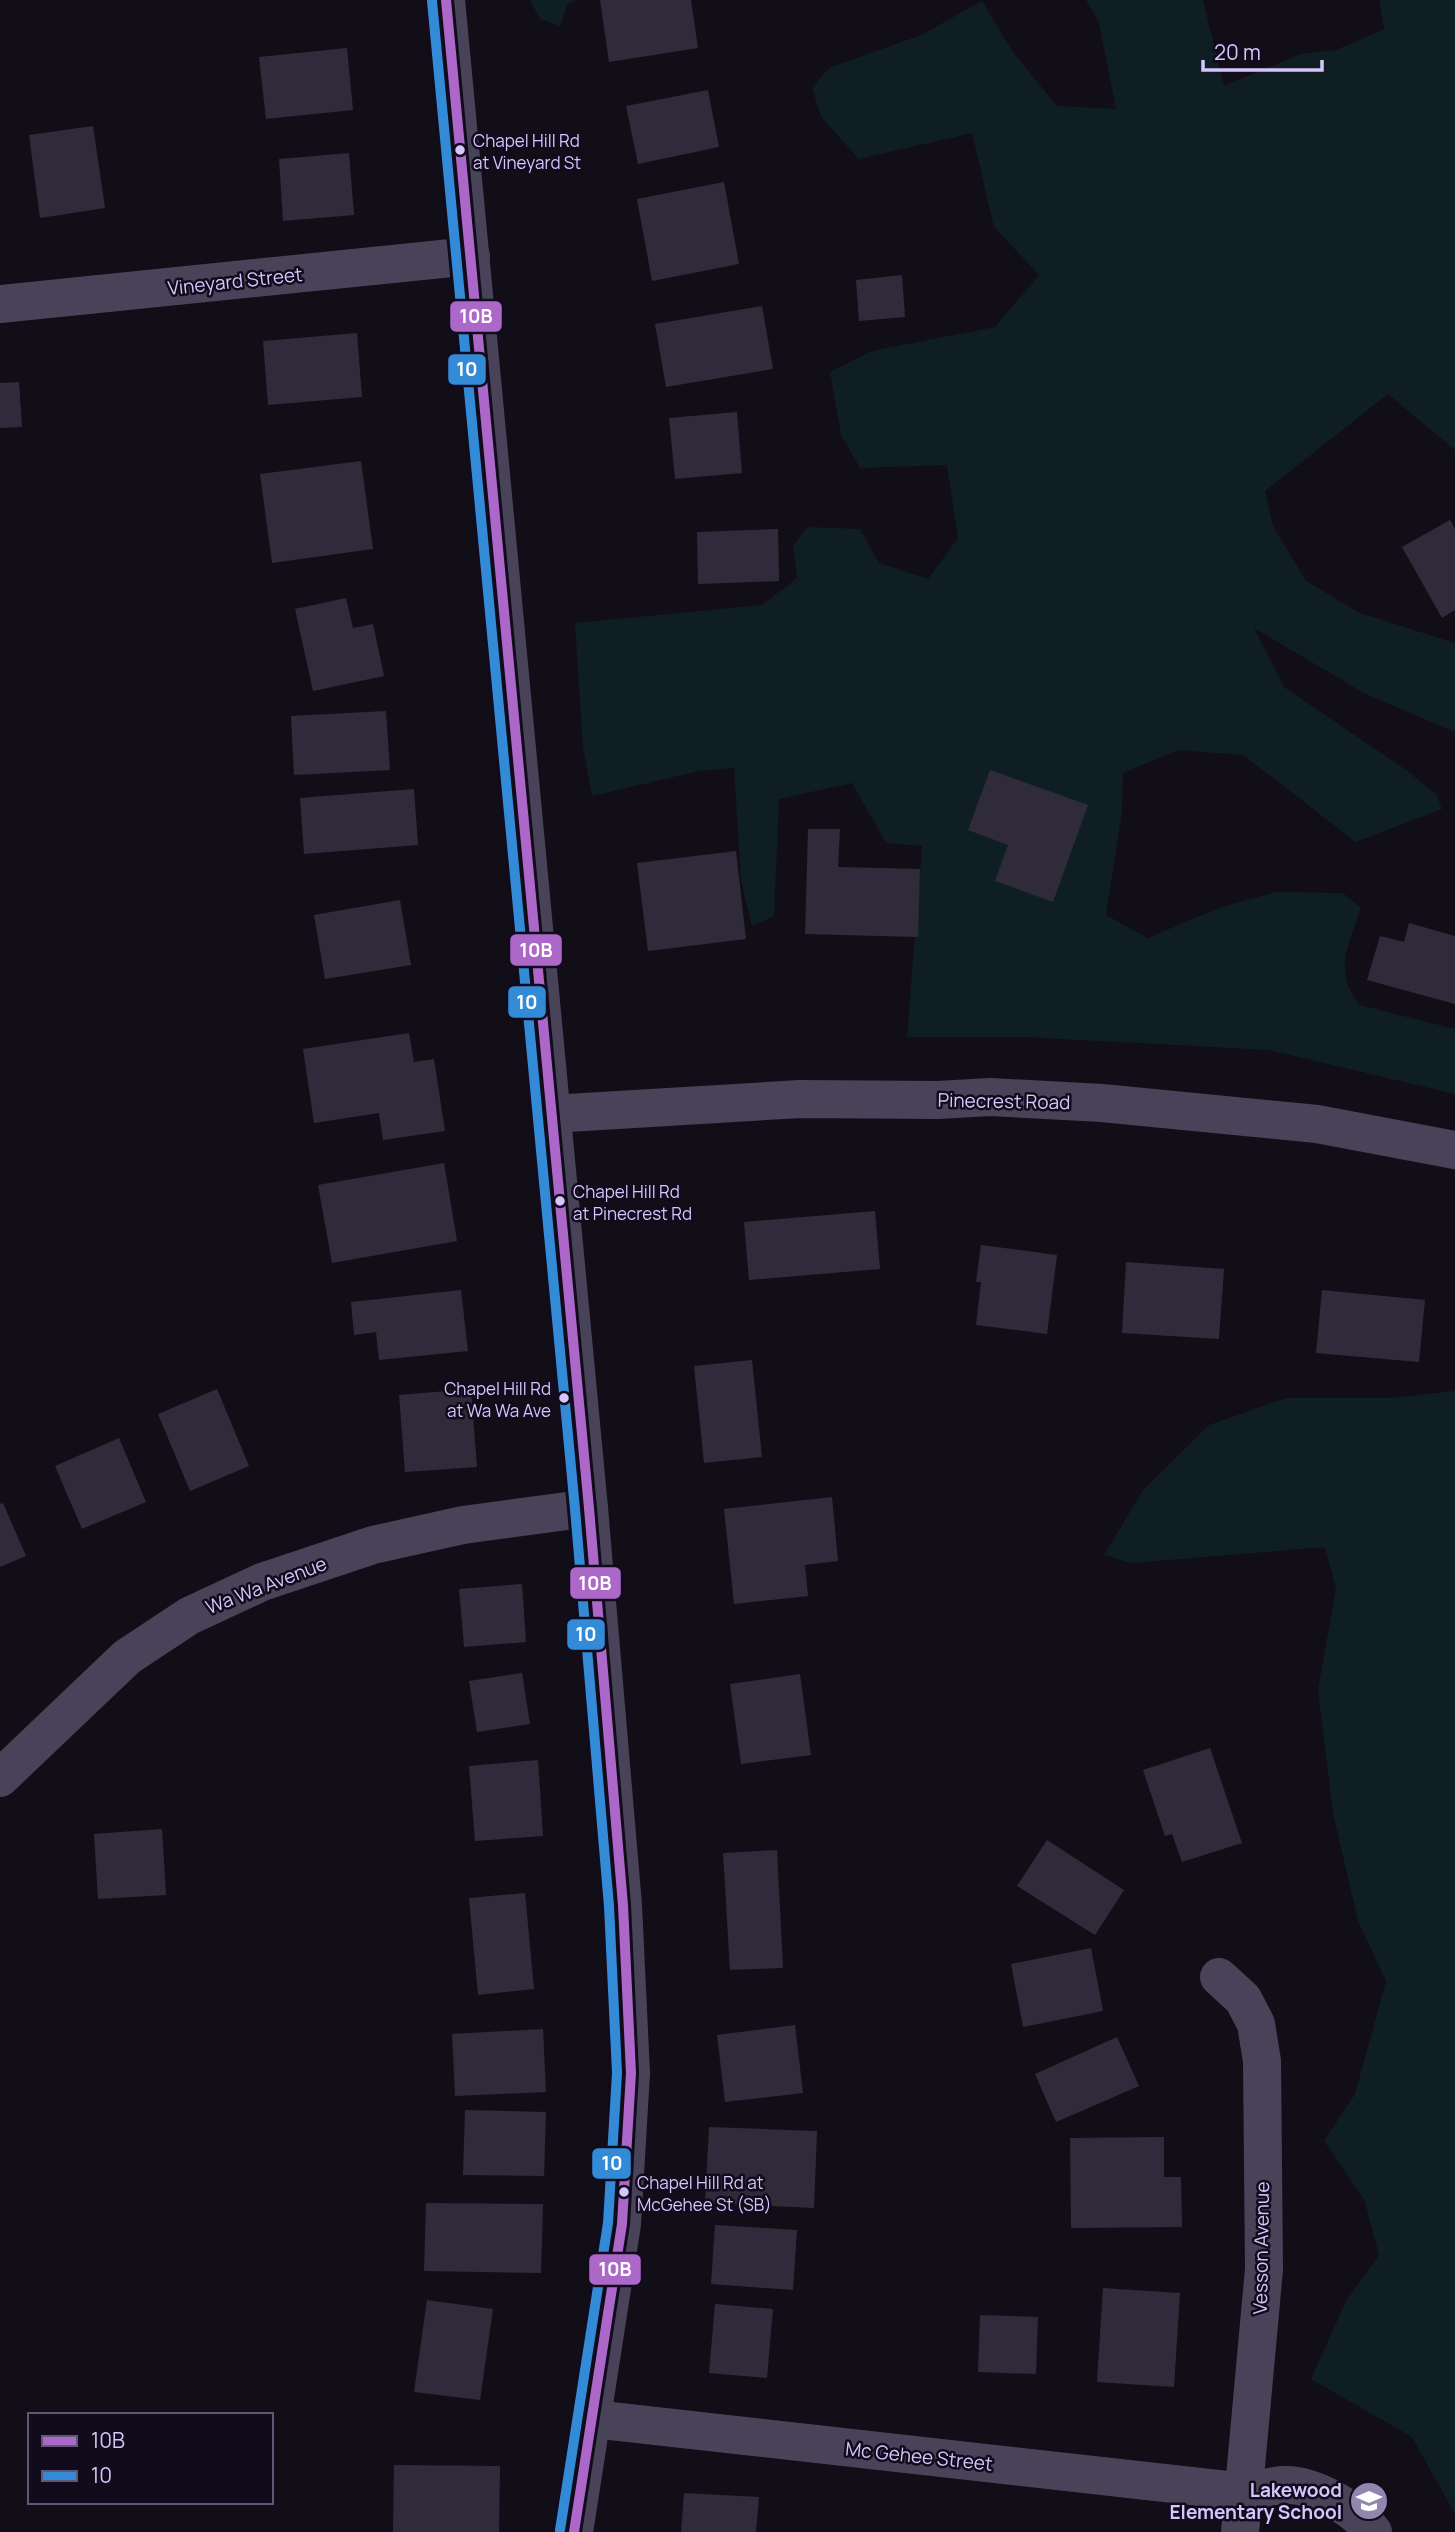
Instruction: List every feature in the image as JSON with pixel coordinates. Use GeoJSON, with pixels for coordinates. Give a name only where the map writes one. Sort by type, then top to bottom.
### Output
{"type":"FeatureCollection","features":[{"type":"Feature","properties":{"kind":"street"},"geometry":{"type":"LineString","coordinates":[[446,0],[589,1508],[623,1905],[631,2073],[622,2224],[574,2532]]}},
{"type":"Feature","properties":{"kind":"street","name":"Vineyard Street"},"geometry":{"type":"LineString","coordinates":[[0,304],[471,256]]}},
{"type":"Feature","properties":{"kind":"street","name":"Pinecrest Road"},"geometry":{"type":"LineString","coordinates":[[551,1114],[800,1099],[938,1100],[990,1097],[1102,1103],[1317,1124],[1455,1150]]}},
{"type":"Feature","properties":{"kind":"street","name":"Wa Wa Avenue"},"geometry":{"type":"LineString","coordinates":[[0,1779],[127,1657],[202,1610],[262,1583],[373,1545],[463,1525],[589,1508]]}},
{"type":"Feature","properties":{"kind":"street","name":"Vesson Avenue"},"geometry":{"type":"LineString","coordinates":[[1219,1977],[1243,1999],[1256,2024],[1262,2060],[1265,2269],[1241,2532]]}},
{"type":"Feature","properties":{"kind":"street","name":"Mc Gehee Street"},"geometry":{"type":"LineString","coordinates":[[593,2419],[1245,2492],[1285,2485],[1312,2491],[1343,2504],[1373,2532]]}},
{"type":"Feature","properties":{"kind":"shaded area"},"geometry":{"type":"Polygon","coordinates":[[[530,0],[576,0],[567,5],[560,26],[540,19],[530,0]]]}},
{"type":"Feature","properties":{"kind":"shaded area"},"geometry":{"type":"Polygon","coordinates":[[[1086,0],[1203,0],[1224,86],[1300,54],[1336,50],[1384,29],[1379,0],[1455,0],[1455,450],[1388,394],[1265,491],[1273,526],[1306,581],[1360,613],[1455,643],[1455,732],[1364,693],[1254,628],[1284,687],[1406,770],[1437,795],[1442,809],[1356,842],[1243,755],[1178,750],[1123,773],[1122,812],[1106,915],[1148,938],[1221,907],[1276,892],[1343,893],[1361,908],[1346,958],[1347,981],[1352,993],[1360,1005],[1455,1029],[1455,1094],[1269,1050],[1023,1037],[907,1037],[922,846],[886,843],[852,783],[779,799],[774,916],[752,926],[741,881],[734,768],[699,771],[592,796],[583,747],[575,623],[762,605],[797,578],[793,546],[807,527],[860,529],[879,563],[928,579],[958,538],[947,465],[860,468],[841,435],[830,372],[872,351],[995,327],[1039,275],[994,227],[972,133],[859,159],[821,117],[812,88],[829,68],[921,35],[982,1],[1013,52],[1057,106],[1116,109],[1099,23],[1086,0]]]}},
{"type":"Feature","properties":{"kind":"shaded area"},"geometry":{"type":"Polygon","coordinates":[[[1455,1391],[1455,2514],[1412,2437],[1311,2379],[1346,2301],[1379,2255],[1364,2199],[1324,2141],[1355,2094],[1386,1981],[1358,1921],[1333,1813],[1318,1690],[1336,1588],[1325,1547],[1132,1563],[1104,1555],[1143,1490],[1209,1425],[1286,1398],[1390,1398],[1455,1391]]]}},
{"type":"Feature","properties":{"kind":"building"},"geometry":{"type":"Polygon","coordinates":[[[600,0],[691,0],[698,48],[609,62],[600,0]]]}},
{"type":"Feature","properties":{"kind":"building"},"geometry":{"type":"Polygon","coordinates":[[[347,48],[353,110],[266,119],[259,57],[347,48]]]}},
{"type":"Feature","properties":{"kind":"building"},"geometry":{"type":"Polygon","coordinates":[[[708,90],[719,147],[638,164],[626,106],[708,90]]]}},
{"type":"Feature","properties":{"kind":"building"},"geometry":{"type":"Polygon","coordinates":[[[93,126],[105,208],[40,218],[29,135],[93,126]]]}},
{"type":"Feature","properties":{"kind":"building"},"geometry":{"type":"Polygon","coordinates":[[[349,153],[354,215],[283,221],[279,159],[349,153]]]}},
{"type":"Feature","properties":{"kind":"building"},"geometry":{"type":"Polygon","coordinates":[[[724,182],[739,264],[652,281],[637,199],[724,182]]]}},
{"type":"Feature","properties":{"kind":"building"},"geometry":{"type":"Polygon","coordinates":[[[902,275],[905,317],[859,321],[856,280],[902,275]]]}},
{"type":"Feature","properties":{"kind":"building"},"geometry":{"type":"Polygon","coordinates":[[[762,306],[773,369],[666,387],[655,324],[762,306]]]}},
{"type":"Feature","properties":{"kind":"building"},"geometry":{"type":"Polygon","coordinates":[[[357,333],[362,397],[268,405],[263,341],[357,333]]]}},
{"type":"Feature","properties":{"kind":"building"},"geometry":{"type":"Polygon","coordinates":[[[19,382],[22,427],[0,428],[0,383],[19,382]]]}},
{"type":"Feature","properties":{"kind":"building"},"geometry":{"type":"Polygon","coordinates":[[[737,412],[742,473],[675,479],[669,418],[737,412]]]}},
{"type":"Feature","properties":{"kind":"building"},"geometry":{"type":"Polygon","coordinates":[[[361,461],[373,549],[272,563],[260,474],[361,461]]]}},
{"type":"Feature","properties":{"kind":"building"},"geometry":{"type":"Polygon","coordinates":[[[1450,520],[1455,529],[1455,610],[1442,618],[1402,547],[1450,520]]]}},
{"type":"Feature","properties":{"kind":"building"},"geometry":{"type":"Polygon","coordinates":[[[778,529],[779,581],[698,584],[697,532],[778,529]]]}},
{"type":"Feature","properties":{"kind":"building"},"geometry":{"type":"Polygon","coordinates":[[[346,598],[353,628],[373,624],[384,676],[313,691],[295,609],[346,598]]]}},
{"type":"Feature","properties":{"kind":"building"},"geometry":{"type":"Polygon","coordinates":[[[386,711],[390,770],[294,775],[291,716],[386,711]]]}},
{"type":"Feature","properties":{"kind":"building"},"geometry":{"type":"Polygon","coordinates":[[[990,770],[1088,805],[1053,902],[995,881],[1008,845],[968,830],[990,770]]]}},
{"type":"Feature","properties":{"kind":"building"},"geometry":{"type":"Polygon","coordinates":[[[414,789],[418,845],[304,854],[300,798],[414,789]]]}},
{"type":"Feature","properties":{"kind":"building"},"geometry":{"type":"Polygon","coordinates":[[[808,829],[840,829],[838,867],[920,869],[918,937],[805,934],[808,829]]]}},
{"type":"Feature","properties":{"kind":"building"},"geometry":{"type":"Polygon","coordinates":[[[736,851],[746,939],[648,951],[637,863],[736,851]]]}},
{"type":"Feature","properties":{"kind":"building"},"geometry":{"type":"Polygon","coordinates":[[[400,900],[411,965],[325,979],[314,915],[400,900]]]}},
{"type":"Feature","properties":{"kind":"building"},"geometry":{"type":"Polygon","coordinates":[[[1409,923],[1455,936],[1455,1004],[1367,980],[1380,936],[1404,942],[1409,923]]]}},
{"type":"Feature","properties":{"kind":"building"},"geometry":{"type":"Polygon","coordinates":[[[409,1033],[414,1062],[434,1059],[445,1131],[383,1140],[379,1113],[314,1123],[303,1049],[409,1033]]]}},
{"type":"Feature","properties":{"kind":"building"},"geometry":{"type":"Polygon","coordinates":[[[444,1163],[457,1241],[332,1263],[318,1185],[444,1163]]]}},
{"type":"Feature","properties":{"kind":"building"},"geometry":{"type":"Polygon","coordinates":[[[875,1211],[880,1269],[749,1280],[744,1222],[875,1211]]]}},
{"type":"Feature","properties":{"kind":"building"},"geometry":{"type":"Polygon","coordinates":[[[981,1245],[1057,1255],[1047,1334],[976,1325],[981,1282],[976,1282],[981,1245]]]}},
{"type":"Feature","properties":{"kind":"building"},"geometry":{"type":"Polygon","coordinates":[[[1126,1262],[1224,1269],[1219,1339],[1122,1333],[1126,1262]]]}},
{"type":"Feature","properties":{"kind":"building"},"geometry":{"type":"Polygon","coordinates":[[[461,1290],[468,1351],[379,1360],[376,1332],[354,1335],[351,1302],[461,1290]]]}},
{"type":"Feature","properties":{"kind":"building"},"geometry":{"type":"Polygon","coordinates":[[[1322,1290],[1425,1300],[1419,1362],[1316,1353],[1322,1290]]]}},
{"type":"Feature","properties":{"kind":"building"},"geometry":{"type":"Polygon","coordinates":[[[752,1360],[762,1457],[704,1463],[694,1366],[752,1360]]]}},
{"type":"Feature","properties":{"kind":"building"},"geometry":{"type":"Polygon","coordinates":[[[217,1389],[249,1466],[190,1491],[158,1414],[217,1389]]]}},
{"type":"Feature","properties":{"kind":"building"},"geometry":{"type":"Polygon","coordinates":[[[471,1389],[477,1467],[405,1472],[399,1395],[471,1389]]]}},
{"type":"Feature","properties":{"kind":"building"},"geometry":{"type":"Polygon","coordinates":[[[119,1438],[146,1502],[82,1529],[55,1466],[119,1438]]]}},
{"type":"Feature","properties":{"kind":"building"},"geometry":{"type":"Polygon","coordinates":[[[832,1497],[838,1561],[805,1565],[808,1596],[734,1604],[724,1509],[832,1497]]]}},
{"type":"Feature","properties":{"kind":"building"},"geometry":{"type":"Polygon","coordinates":[[[3,1503],[26,1556],[0,1567],[0,1504],[3,1503]]]}},
{"type":"Feature","properties":{"kind":"building"},"geometry":{"type":"Polygon","coordinates":[[[522,1584],[526,1642],[464,1647],[459,1589],[522,1584]]]}},
{"type":"Feature","properties":{"kind":"building"},"geometry":{"type":"Polygon","coordinates":[[[522,1673],[530,1724],[477,1732],[469,1681],[522,1673]]]}},
{"type":"Feature","properties":{"kind":"building"},"geometry":{"type":"Polygon","coordinates":[[[800,1674],[811,1755],[741,1764],[730,1684],[800,1674]]]}},
{"type":"Feature","properties":{"kind":"building"},"geometry":{"type":"Polygon","coordinates":[[[1210,1748],[1242,1843],[1182,1862],[1172,1834],[1165,1836],[1143,1770],[1210,1748]]]}},
{"type":"Feature","properties":{"kind":"building"},"geometry":{"type":"Polygon","coordinates":[[[538,1760],[543,1836],[475,1841],[469,1766],[538,1760]]]}},
{"type":"Feature","properties":{"kind":"building"},"geometry":{"type":"Polygon","coordinates":[[[162,1829],[166,1895],[98,1899],[94,1834],[162,1829]]]}},
{"type":"Feature","properties":{"kind":"building"},"geometry":{"type":"Polygon","coordinates":[[[1047,1840],[1124,1890],[1095,1935],[1017,1886],[1047,1840]]]}},
{"type":"Feature","properties":{"kind":"building"},"geometry":{"type":"Polygon","coordinates":[[[777,1850],[783,1968],[730,1970],[723,1853],[777,1850]]]}},
{"type":"Feature","properties":{"kind":"building"},"geometry":{"type":"Polygon","coordinates":[[[525,1893],[534,1989],[478,1995],[469,1898],[525,1893]]]}},
{"type":"Feature","properties":{"kind":"building"},"geometry":{"type":"Polygon","coordinates":[[[1091,1948],[1103,2011],[1023,2027],[1011,1964],[1091,1948]]]}},
{"type":"Feature","properties":{"kind":"building"},"geometry":{"type":"Polygon","coordinates":[[[795,2025],[803,2093],[725,2102],[717,2035],[795,2025]]]}},
{"type":"Feature","properties":{"kind":"building"},"geometry":{"type":"Polygon","coordinates":[[[543,2029],[546,2092],[455,2096],[452,2034],[543,2029]]]}},
{"type":"Feature","properties":{"kind":"building"},"geometry":{"type":"Polygon","coordinates":[[[1117,2037],[1139,2086],[1056,2122],[1035,2074],[1117,2037]]]}},
{"type":"Feature","properties":{"kind":"building"},"geometry":{"type":"Polygon","coordinates":[[[465,2110],[546,2112],[544,2176],[463,2175],[465,2110]]]}},
{"type":"Feature","properties":{"kind":"building"},"geometry":{"type":"Polygon","coordinates":[[[709,2127],[817,2131],[814,2208],[705,2203],[709,2127]]]}},
{"type":"Feature","properties":{"kind":"building"},"geometry":{"type":"Polygon","coordinates":[[[1164,2137],[1164,2177],[1181,2177],[1182,2227],[1071,2228],[1070,2138],[1164,2137]]]}},
{"type":"Feature","properties":{"kind":"building"},"geometry":{"type":"Polygon","coordinates":[[[426,2203],[543,2204],[541,2273],[424,2271],[426,2203]]]}},
{"type":"Feature","properties":{"kind":"building"},"geometry":{"type":"Polygon","coordinates":[[[715,2225],[797,2230],[793,2290],[711,2284],[715,2225]]]}},
{"type":"Feature","properties":{"kind":"building"},"geometry":{"type":"Polygon","coordinates":[[[1103,2288],[1180,2293],[1174,2387],[1097,2382],[1103,2288]]]}},
{"type":"Feature","properties":{"kind":"building"},"geometry":{"type":"Polygon","coordinates":[[[427,2300],[493,2309],[480,2400],[414,2392],[427,2300]]]}},
{"type":"Feature","properties":{"kind":"building"},"geometry":{"type":"Polygon","coordinates":[[[715,2304],[773,2309],[767,2378],[709,2373],[715,2304]]]}},
{"type":"Feature","properties":{"kind":"building"},"geometry":{"type":"Polygon","coordinates":[[[980,2315],[1038,2317],[1036,2374],[978,2372],[980,2315]]]}},
{"type":"Feature","properties":{"kind":"building"},"geometry":{"type":"Polygon","coordinates":[[[394,2465],[500,2466],[499,2532],[393,2532],[394,2465]]]}},
{"type":"Feature","properties":{"kind":"building"},"geometry":{"type":"Polygon","coordinates":[[[684,2493],[759,2497],[756,2532],[681,2532],[684,2493]]]}},
{"type":"Feature","properties":{"kind":"transit line","name":"10B"},"geometry":{"type":"LineString","coordinates":[[446,0],[589,1508],[623,1905],[631,2073],[622,2224],[574,2532]]}},
{"type":"Feature","properties":{"kind":"transit line","name":"10"},"geometry":{"type":"LineString","coordinates":[[432,1],[575,1509],[609,1906],[617,2073],[608,2223],[560,2530]]}},
{"type":"Feature","properties":{"kind":"place","name":"Chapel Hill Rd at Vineyard St"},"geometry":{"type":"Point","coordinates":[460,150]}},
{"type":"Feature","properties":{"kind":"place","name":"Chapel Hill Rd at Pinecrest Rd"},"geometry":{"type":"Point","coordinates":[560,1201]}},
{"type":"Feature","properties":{"kind":"place","name":"Chapel Hill Rd at Wa Wa Ave"},"geometry":{"type":"Point","coordinates":[564,1398]}},
{"type":"Feature","properties":{"kind":"place","name":"Chapel Hill Rd at McGehee St (SB)"},"geometry":{"type":"Point","coordinates":[624,2192]}},
{"type":"Feature","properties":{"kind":"place","name":"Lakewood Elementary School"},"geometry":{"type":"Point","coordinates":[1369,2501]}}]}
